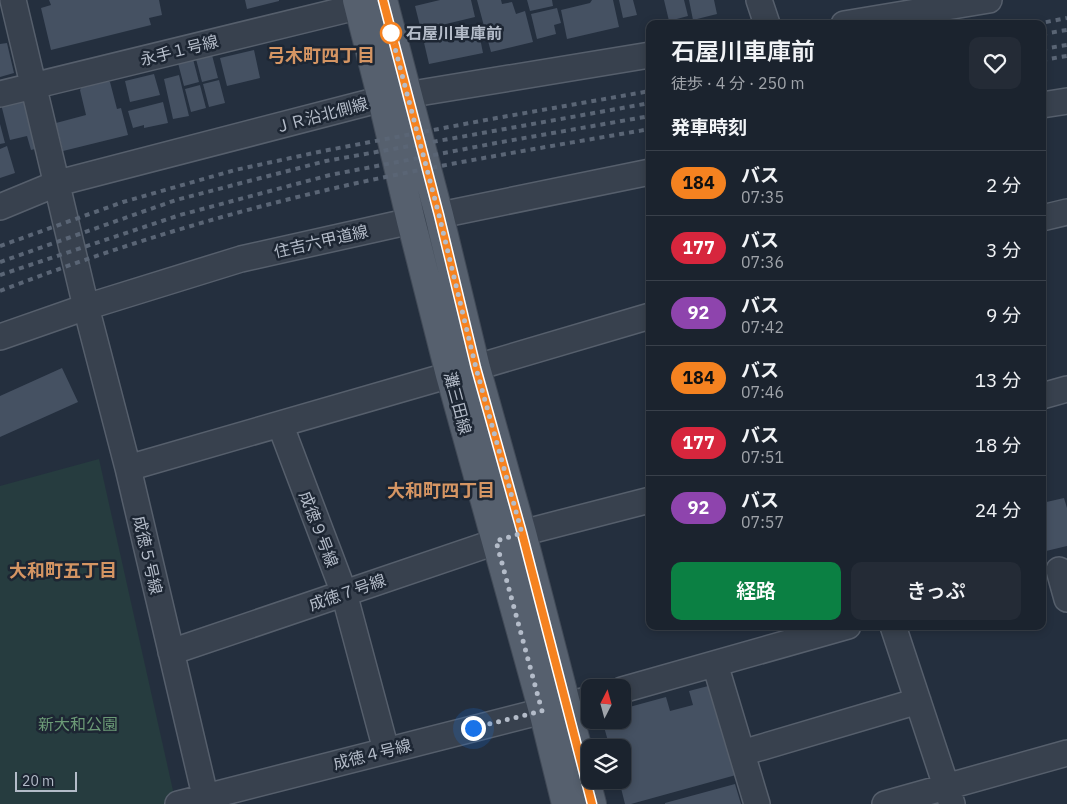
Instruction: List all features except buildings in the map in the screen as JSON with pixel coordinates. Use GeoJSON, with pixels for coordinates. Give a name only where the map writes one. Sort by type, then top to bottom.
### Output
{"type":"FeatureCollection","features":[{"type":"Feature","properties":{"kind":"main road","name":"灘三田線"},"geometry":{"type":"LineString","coordinates":[[373,2],[394,97],[411,221],[463,372],[522,533],[592,804]]}},
{"type":"Feature","properties":{"kind":"main road","name":"灘三田線"},"geometry":{"type":"LineString","coordinates":[[394,97],[439,215],[463,372],[496,541],[566,705],[566,804]]}},
{"type":"Feature","properties":{"kind":"street","name":"成徳５号線"},"geometry":{"type":"LineString","coordinates":[[13,0],[86,306],[128,468],[206,800]]}},
{"type":"Feature","properties":{"kind":"street"},"geometry":{"type":"LineString","coordinates":[[759,0],[766,20]]}},
{"type":"Feature","properties":{"kind":"street"},"geometry":{"type":"LineString","coordinates":[[868,20],[989,0]]}},
{"type":"Feature","properties":{"kind":"street","name":"永手１号線"},"geometry":{"type":"LineString","coordinates":[[0,94],[373,2]]}},
{"type":"Feature","properties":{"kind":"street","name":"ＪＲ沿北側線"},"geometry":{"type":"LineString","coordinates":[[0,207],[58,183],[394,97],[646,56]]}},
{"type":"Feature","properties":{"kind":"street"},"geometry":{"type":"LineString","coordinates":[[1046,104],[1067,101]]}},
{"type":"Feature","properties":{"kind":"street","name":"住吉六甲道線"},"geometry":{"type":"LineString","coordinates":[[0,336],[86,306],[241,259],[439,215],[646,173]]}},
{"type":"Feature","properties":{"kind":"street"},"geometry":{"type":"LineString","coordinates":[[1046,217],[1067,212]]}},
{"type":"Feature","properties":{"kind":"street"},"geometry":{"type":"LineString","coordinates":[[128,468],[646,317]]}},
{"type":"Feature","properties":{"kind":"street"},"geometry":{"type":"LineString","coordinates":[[1046,395],[1067,389]]}},
{"type":"Feature","properties":{"kind":"street","name":"成徳９号線"},"geometry":{"type":"LineString","coordinates":[[280,424],[344,593],[386,750]]}},
{"type":"Feature","properties":{"kind":"street","name":"成徳７号線"},"geometry":{"type":"LineString","coordinates":[[171,652],[496,541],[646,501]]}},
{"type":"Feature","properties":{"kind":"street"},"geometry":{"type":"LineString","coordinates":[[1056,571],[1067,599]]}},
{"type":"Feature","properties":{"kind":"street"},"geometry":{"type":"LineString","coordinates":[[631,687],[834,630]]}},
{"type":"Feature","properties":{"kind":"street"},"geometry":{"type":"LineString","coordinates":[[894,630],[949,795]]}},
{"type":"Feature","properties":{"kind":"street"},"geometry":{"type":"LineString","coordinates":[[715,664],[758,804]]}},
{"type":"Feature","properties":{"kind":"street"},"geometry":{"type":"LineString","coordinates":[[742,753],[918,701]]}},
{"type":"Feature","properties":{"kind":"street","name":"成徳４号線"},"geometry":{"type":"LineString","coordinates":[[178,804],[206,800],[386,750],[566,705]]}},
{"type":"Feature","properties":{"kind":"street"},"geometry":{"type":"LineString","coordinates":[[885,804],[949,795],[1067,753]]}},
{"type":"Feature","properties":{"kind":"green space","name":"新大和公園"},"geometry":{"type":"Polygon","coordinates":[[[99,459],[176,804],[0,804],[0,486],[99,459]]]}},
{"type":"Feature","properties":{"kind":"railway"},"geometry":{"type":"LineString","coordinates":[[1046,22],[1067,18]]}},
{"type":"Feature","properties":{"kind":"railway"},"geometry":{"type":"LineString","coordinates":[[1046,33],[1067,30]]}},
{"type":"Feature","properties":{"kind":"railway"},"geometry":{"type":"LineString","coordinates":[[1046,48],[1067,45]]}},
{"type":"Feature","properties":{"kind":"railway"},"geometry":{"type":"LineString","coordinates":[[1046,59],[1067,56]]}},
{"type":"Feature","properties":{"kind":"railway"},"geometry":{"type":"LineString","coordinates":[[0,246],[123,202],[235,170],[323,151],[646,92]]}},
{"type":"Feature","properties":{"kind":"railway"},"geometry":{"type":"LineString","coordinates":[[0,262],[176,200],[326,161],[646,104]]}},
{"type":"Feature","properties":{"kind":"railway"},"geometry":{"type":"LineString","coordinates":[[0,275],[180,215],[330,175],[646,117]]}},
{"type":"Feature","properties":{"kind":"railway"},"geometry":{"type":"LineString","coordinates":[[0,291],[132,244],[266,205],[430,168],[646,130]]}},
{"type":"Feature","properties":{"kind":"bus line","name":"184"},"geometry":{"type":"LineString","coordinates":[[383,0],[406,95],[439,215],[476,368],[522,533],[592,804]]}},
{"type":"Feature","properties":{"kind":"place","name":"石屋川車庫前"},"geometry":{"type":"Point","coordinates":[391,33]}},
{"type":"Feature","properties":{"kind":"district","name":"弓木町四丁目"},"geometry":{"type":"Point","coordinates":[321,55]}},
{"type":"Feature","properties":{"kind":"district","name":"大和町四丁目"},"geometry":{"type":"Point","coordinates":[441,490]}},
{"type":"Feature","properties":{"kind":"district","name":"大和町五丁目"},"geometry":{"type":"Point","coordinates":[63,570]}},
{"type":"Feature","properties":{"kind":"route"},"geometry":{"type":"LineString","coordinates":[[391,33],[439,215],[476,368],[522,533],[496,541],[542,711],[473,728]]}}]}
